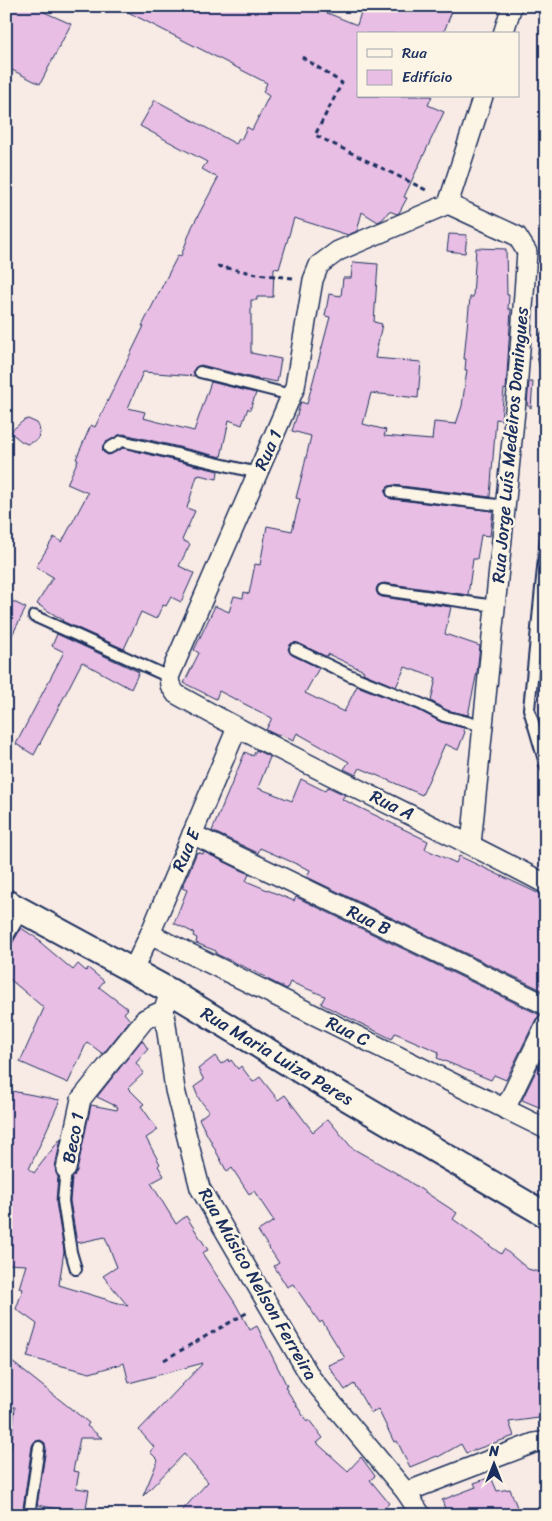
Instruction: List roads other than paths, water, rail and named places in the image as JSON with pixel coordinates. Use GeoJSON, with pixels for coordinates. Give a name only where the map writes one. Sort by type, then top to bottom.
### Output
{"type":"FeatureCollection","features":[{"type":"Feature","properties":{"kind":"street"},"geometry":{"type":"LineString","coordinates":[[504,32],[512,6]]}},
{"type":"Feature","properties":{"kind":"street"},"geometry":{"type":"LineString","coordinates":[[448,204],[482,98]]}},
{"type":"Feature","properties":{"kind":"street","name":"Rua 1"},"geometry":{"type":"LineString","coordinates":[[168,677],[295,386],[313,280],[319,265],[338,250],[448,204]]}},
{"type":"Feature","properties":{"kind":"street","name":"Rua Jorge Luís Medeiros Domingues"},"geometry":{"type":"LineString","coordinates":[[448,204],[517,236],[527,252],[517,391],[471,844]]}},
{"type":"Feature","properties":{"kind":"street"},"geometry":{"type":"LineString","coordinates":[[168,677],[170,685],[176,694],[237,728]]}},
{"type":"Feature","properties":{"kind":"street","name":"Rua E"},"geometry":{"type":"LineString","coordinates":[[133,970],[237,728]]}},
{"type":"Feature","properties":{"kind":"street","name":"Rua A"},"geometry":{"type":"LineString","coordinates":[[237,728],[471,844],[546,884]]}},
{"type":"Feature","properties":{"kind":"street","name":"Rua B"},"geometry":{"type":"LineString","coordinates":[[192,834],[546,1006]]}},
{"type":"Feature","properties":{"kind":"street","name":"Rua Maria Luiza Peres"},"geometry":{"type":"LineString","coordinates":[[15,906],[133,970],[167,1000],[304,1073],[546,1215]]}},
{"type":"Feature","properties":{"kind":"street","name":"Rua C"},"geometry":{"type":"LineString","coordinates":[[150,934],[546,1129]]}},
{"type":"Feature","properties":{"kind":"street","name":"Beco 1"},"geometry":{"type":"LineString","coordinates":[[66,1169],[81,1099],[145,1018],[167,1000]]}},
{"type":"Feature","properties":{"kind":"street","name":"Rua Músico Nelson Ferreira"},"geometry":{"type":"LineString","coordinates":[[167,1000],[175,1090],[200,1188],[311,1378],[406,1492],[421,1515]]}},
{"type":"Feature","properties":{"kind":"street"},"geometry":{"type":"LineString","coordinates":[[505,1109],[546,1024]]}},
{"type":"Feature","properties":{"kind":"street"},"geometry":{"type":"LineString","coordinates":[[406,1492],[534,1442],[546,1440]]}},
{"type":"Feature","properties":{"kind":"lane"},"geometry":{"type":"LineString","coordinates":[[546,337],[544,356],[546,367]]}},
{"type":"Feature","properties":{"kind":"lane"},"geometry":{"type":"LineString","coordinates":[[200,372],[291,396]]}},
{"type":"Feature","properties":{"kind":"lane"},"geometry":{"type":"LineString","coordinates":[[109,448],[122,441],[258,472]]}},
{"type":"Feature","properties":{"kind":"lane"},"geometry":{"type":"LineString","coordinates":[[392,492],[505,506]]}},
{"type":"Feature","properties":{"kind":"lane"},"geometry":{"type":"LineString","coordinates":[[546,538],[529,709],[546,767]]}},
{"type":"Feature","properties":{"kind":"lane"},"geometry":{"type":"LineString","coordinates":[[383,590],[495,606]]}},
{"type":"Feature","properties":{"kind":"lane"},"geometry":{"type":"LineString","coordinates":[[34,616],[168,677]]}},
{"type":"Feature","properties":{"kind":"lane"},"geometry":{"type":"LineString","coordinates":[[295,649],[349,675],[421,704],[444,716],[483,726]]}},
{"type":"Feature","properties":{"kind":"lane"},"geometry":{"type":"LineString","coordinates":[[6,940],[15,906]]}},
{"type":"Feature","properties":{"kind":"lane","name":"Beco 1"},"geometry":{"type":"LineString","coordinates":[[66,1169],[63,1201],[71,1252],[76,1269]]}},
{"type":"Feature","properties":{"kind":"lane"},"geometry":{"type":"LineString","coordinates":[[29,1515],[39,1447]]}}]}
